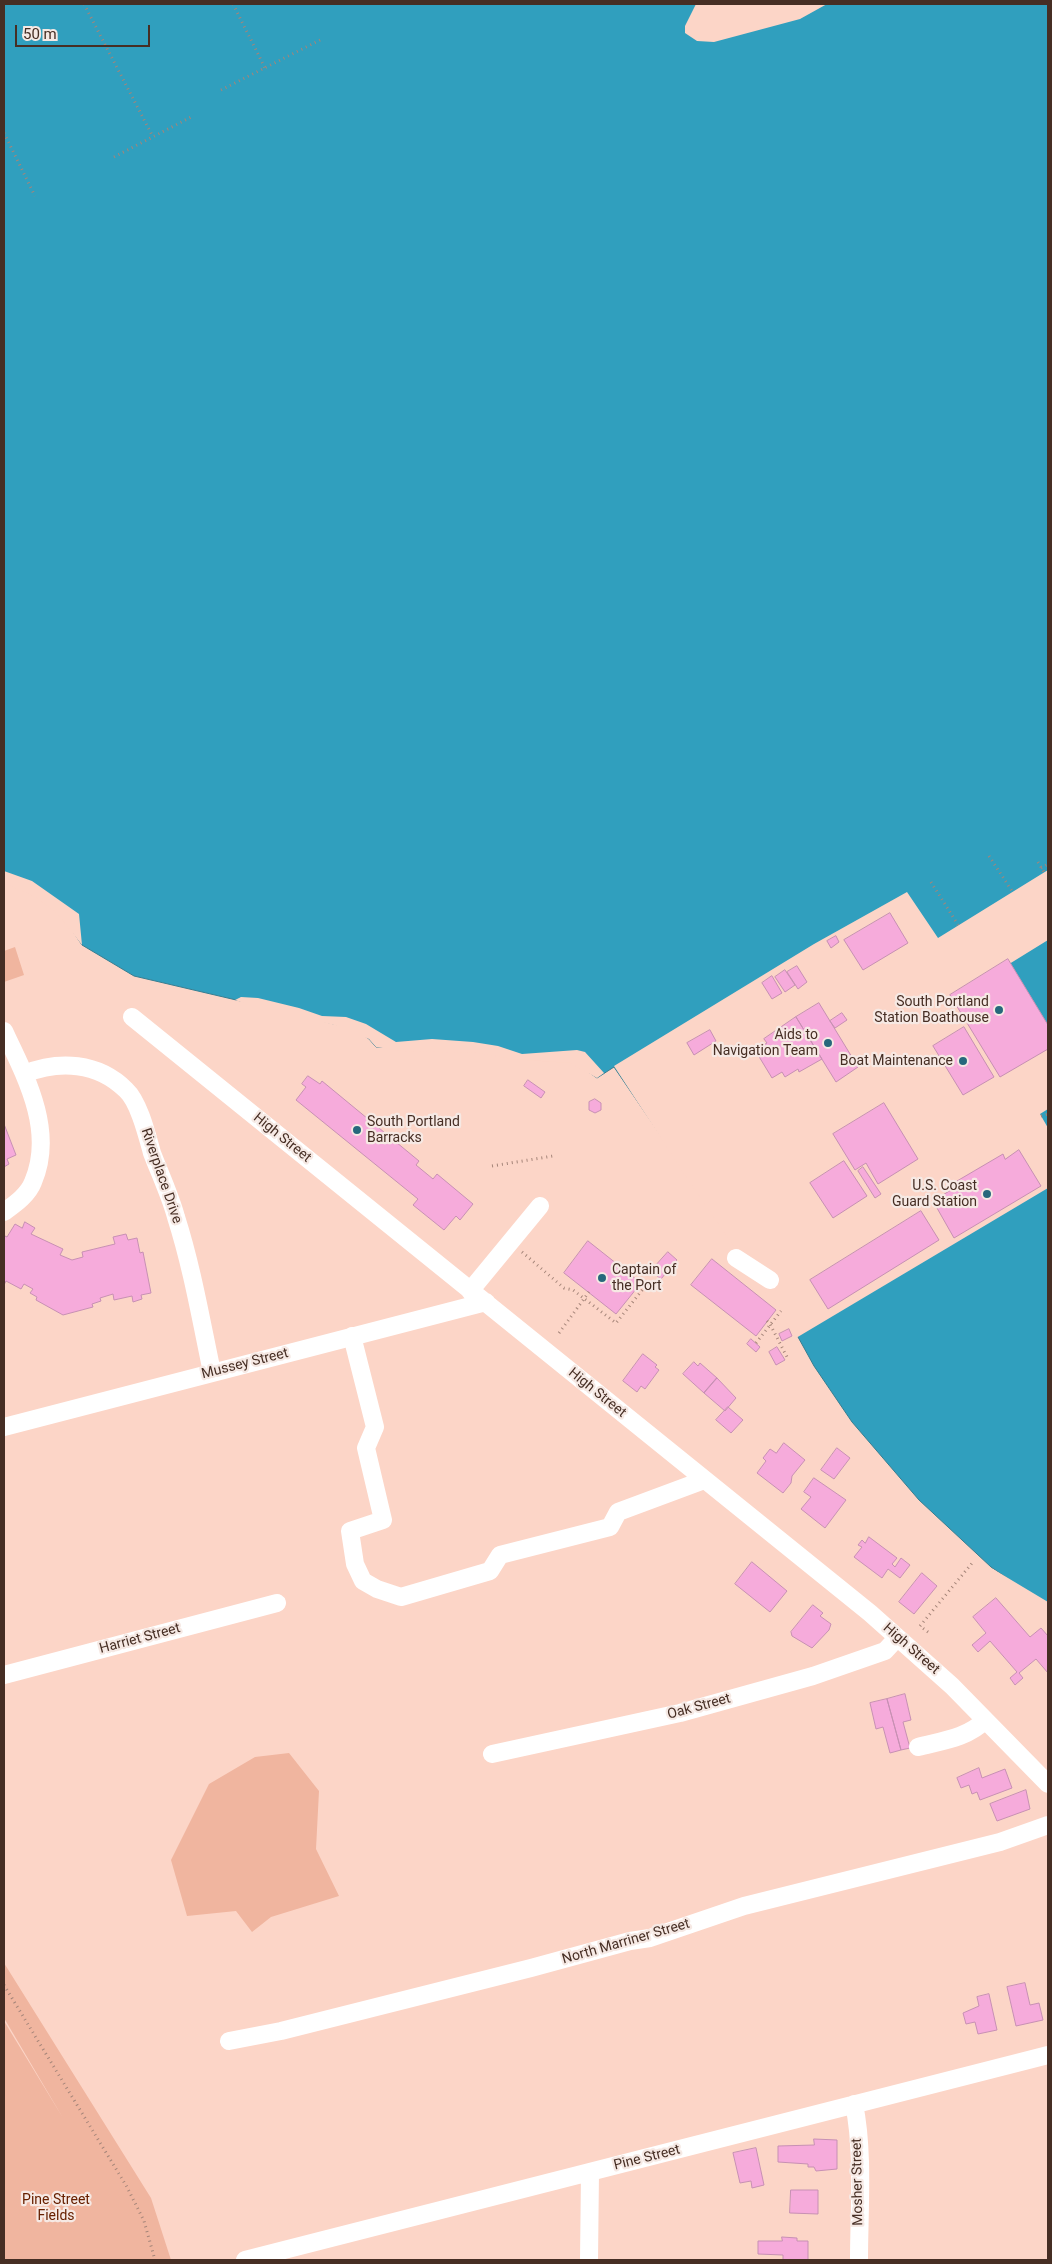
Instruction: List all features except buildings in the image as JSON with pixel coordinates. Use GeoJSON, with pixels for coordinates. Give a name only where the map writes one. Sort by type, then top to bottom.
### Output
{"type":"FeatureCollection","features":[{"type":"Feature","properties":{"kind":"street","name":"High Street"},"geometry":{"type":"LineString","coordinates":[[132,1017],[870,1613],[952,1686],[1048,1784]]}},
{"type":"Feature","properties":{"kind":"street"},"geometry":{"type":"LineString","coordinates":[[4,1031],[24,1074],[41,1134],[41,1155],[33,1182],[24,1195],[4,1212]]}},
{"type":"Feature","properties":{"kind":"street","name":"Riverplace Drive"},"geometry":{"type":"LineString","coordinates":[[24,1074],[44,1066],[72,1064],[104,1074],[128,1091],[138,1112],[176,1215],[212,1372]]}},
{"type":"Feature","properties":{"kind":"street"},"geometry":{"type":"LineString","coordinates":[[470,1290],[540,1206]]}},
{"type":"Feature","properties":{"kind":"street"},"geometry":{"type":"LineString","coordinates":[[736,1258],[770,1280]]}},
{"type":"Feature","properties":{"kind":"street","name":"Mussey Street"},"geometry":{"type":"LineString","coordinates":[[4,1427],[486,1302]]}},
{"type":"Feature","properties":{"kind":"street"},"geometry":{"type":"LineString","coordinates":[[352,1336],[375,1427],[366,1448],[383,1520],[350,1531],[355,1564],[364,1581],[377,1589],[401,1597],[490,1571],[500,1555],[610,1527],[618,1512],[704,1480]]}},
{"type":"Feature","properties":{"kind":"street","name":"Harriet Street"},"geometry":{"type":"LineString","coordinates":[[4,1675],[277,1603]]}},
{"type":"Feature","properties":{"kind":"street","name":"Oak Street"},"geometry":{"type":"LineString","coordinates":[[492,1754],[680,1713],[814,1676],[885,1651],[898,1638]]}},
{"type":"Feature","properties":{"kind":"street"},"geometry":{"type":"LineString","coordinates":[[918,1747],[966,1734],[976,1729],[985,1720]]}},
{"type":"Feature","properties":{"kind":"street","name":"North Marriner Street"},"geometry":{"type":"LineString","coordinates":[[230,2041],[532,1968],[630,1941],[650,1938],[744,1906],[1000,1842],[1048,1825]]}},
{"type":"Feature","properties":{"kind":"street","name":"Pine Street"},"geometry":{"type":"LineString","coordinates":[[246,2260],[1048,2055]]}},
{"type":"Feature","properties":{"kind":"street","name":"Mosher Street"},"geometry":{"type":"LineString","coordinates":[[854,2104],[857,2117],[860,2188],[859,2260]]}},
{"type":"Feature","properties":{"kind":"street"},"geometry":{"type":"LineString","coordinates":[[589,2260],[590,2172]]}},
{"type":"Feature","properties":{"kind":"path"},"geometry":{"type":"LineString","coordinates":[[84,4],[153,137]]}},
{"type":"Feature","properties":{"kind":"path"},"geometry":{"type":"LineString","coordinates":[[233,4],[265,68]]}},
{"type":"Feature","properties":{"kind":"path"},"geometry":{"type":"LineString","coordinates":[[221,90],[322,39]]}},
{"type":"Feature","properties":{"kind":"path"},"geometry":{"type":"LineString","coordinates":[[114,157],[193,116]]}},
{"type":"Feature","properties":{"kind":"path"},"geometry":{"type":"LineString","coordinates":[[4,133],[35,196]]}},
{"type":"Feature","properties":{"kind":"path"},"geometry":{"type":"LineString","coordinates":[[989,856],[1012,891]]}},
{"type":"Feature","properties":{"kind":"path"},"geometry":{"type":"LineString","coordinates":[[1038,862],[1044,872]]}},
{"type":"Feature","properties":{"kind":"path"},"geometry":{"type":"LineString","coordinates":[[1041,868],[1048,864]]}},
{"type":"Feature","properties":{"kind":"path"},"geometry":{"type":"LineString","coordinates":[[930,882],[958,925]]}},
{"type":"Feature","properties":{"kind":"path"},"geometry":{"type":"LineString","coordinates":[[1041,1116],[1048,1114]]}},
{"type":"Feature","properties":{"kind":"path"},"geometry":{"type":"LineString","coordinates":[[492,1166],[552,1156]]}},
{"type":"Feature","properties":{"kind":"path"},"geometry":{"type":"LineString","coordinates":[[520,1250],[564,1288],[574,1290],[616,1324],[647,1284],[643,1281]]}},
{"type":"Feature","properties":{"kind":"path"},"geometry":{"type":"LineString","coordinates":[[559,1333],[590,1292]]}},
{"type":"Feature","properties":{"kind":"path"},"geometry":{"type":"LineString","coordinates":[[756,1343],[769,1323],[781,1311]]}},
{"type":"Feature","properties":{"kind":"path"},"geometry":{"type":"LineString","coordinates":[[769,1323],[787,1357]]}},
{"type":"Feature","properties":{"kind":"path"},"geometry":{"type":"LineString","coordinates":[[928,1632],[920,1626],[973,1562]]}},
{"type":"Feature","properties":{"kind":"path"},"geometry":{"type":"LineString","coordinates":[[4,1985],[127,2187],[144,2221],[155,2260]]}},
{"type":"Feature","properties":{"kind":"green space"},"geometry":{"type":"Polygon","coordinates":[[[15,947],[24,975],[4,982],[4,951],[15,947]]]}},
{"type":"Feature","properties":{"kind":"green space"},"geometry":{"type":"Polygon","coordinates":[[[289,1753],[319,1791],[316,1849],[339,1896],[271,1917],[252,1932],[236,1911],[187,1916],[171,1860],[209,1784],[255,1757],[289,1753]]]}},
{"type":"Feature","properties":{"kind":"green space","name":"Pine Street Fields"},"geometry":{"type":"Polygon","coordinates":[[[4,1963],[151,2198],[171,2260],[4,2260],[4,2021],[63,2118],[4,2018],[4,1963]]]}},
{"type":"Feature","properties":{"kind":"water"},"geometry":{"type":"Polygon","coordinates":[[[4,4],[1048,4],[1048,1606],[991,1567],[919,1500],[852,1422],[814,1366],[798,1337],[614,1067],[597,1078],[571,1060],[484,1051],[376,1047],[369,1039],[356,1030],[134,976],[82,945],[59,911],[38,895],[4,880],[4,4]]]}},
{"type":"Feature","properties":{"kind":"pier"},"geometry":{"type":"Polygon","coordinates":[[[696,4],[827,4],[800,19],[714,42],[697,41],[685,33],[685,26],[696,4]]]}},
{"type":"Feature","properties":{"kind":"pier"},"geometry":{"type":"Polygon","coordinates":[[[1048,870],[1048,940],[959,995],[999,1060],[1048,1030],[1048,1109],[1040,1114],[1048,1128],[1048,1188],[796,1338],[687,1178],[614,1066],[814,944],[907,892],[938,938],[1048,870]]]}},
{"type":"Feature","properties":{"kind":"pier"},"geometry":{"type":"Polygon","coordinates":[[[4,871],[32,881],[79,914],[82,945],[57,913],[36,897],[4,883],[4,871]]]}},
{"type":"Feature","properties":{"kind":"pier"},"geometry":{"type":"Polygon","coordinates":[[[241,997],[258,998],[322,1016],[346,1017],[366,1024],[396,1042],[432,1039],[473,1042],[498,1046],[522,1054],[577,1050],[585,1052],[604,1073],[597,1078],[570,1063],[513,1059],[478,1053],[403,1051],[376,1047],[369,1039],[334,1025],[235,1000],[241,997]]]}},
{"type":"Feature","properties":{"kind":"pier"},"geometry":{"type":"Polygon","coordinates":[[[993,1569],[1048,1602],[1048,1609],[992,1571],[993,1569]]]}},
{"type":"Feature","properties":{"kind":"place","name":"South Portland Station Boathouse"},"geometry":{"type":"Point","coordinates":[999,1010]}},
{"type":"Feature","properties":{"kind":"place","name":"Aids to Navigation Team"},"geometry":{"type":"Point","coordinates":[828,1043]}},
{"type":"Feature","properties":{"kind":"place","name":"Boat Maintenance"},"geometry":{"type":"Point","coordinates":[963,1061]}},
{"type":"Feature","properties":{"kind":"place","name":"South Portland Barracks"},"geometry":{"type":"Point","coordinates":[357,1130]}},
{"type":"Feature","properties":{"kind":"place","name":"U.S. Coast Guard Station"},"geometry":{"type":"Point","coordinates":[987,1194]}},
{"type":"Feature","properties":{"kind":"place","name":"Captain of the Port"},"geometry":{"type":"Point","coordinates":[602,1278]}}]}
